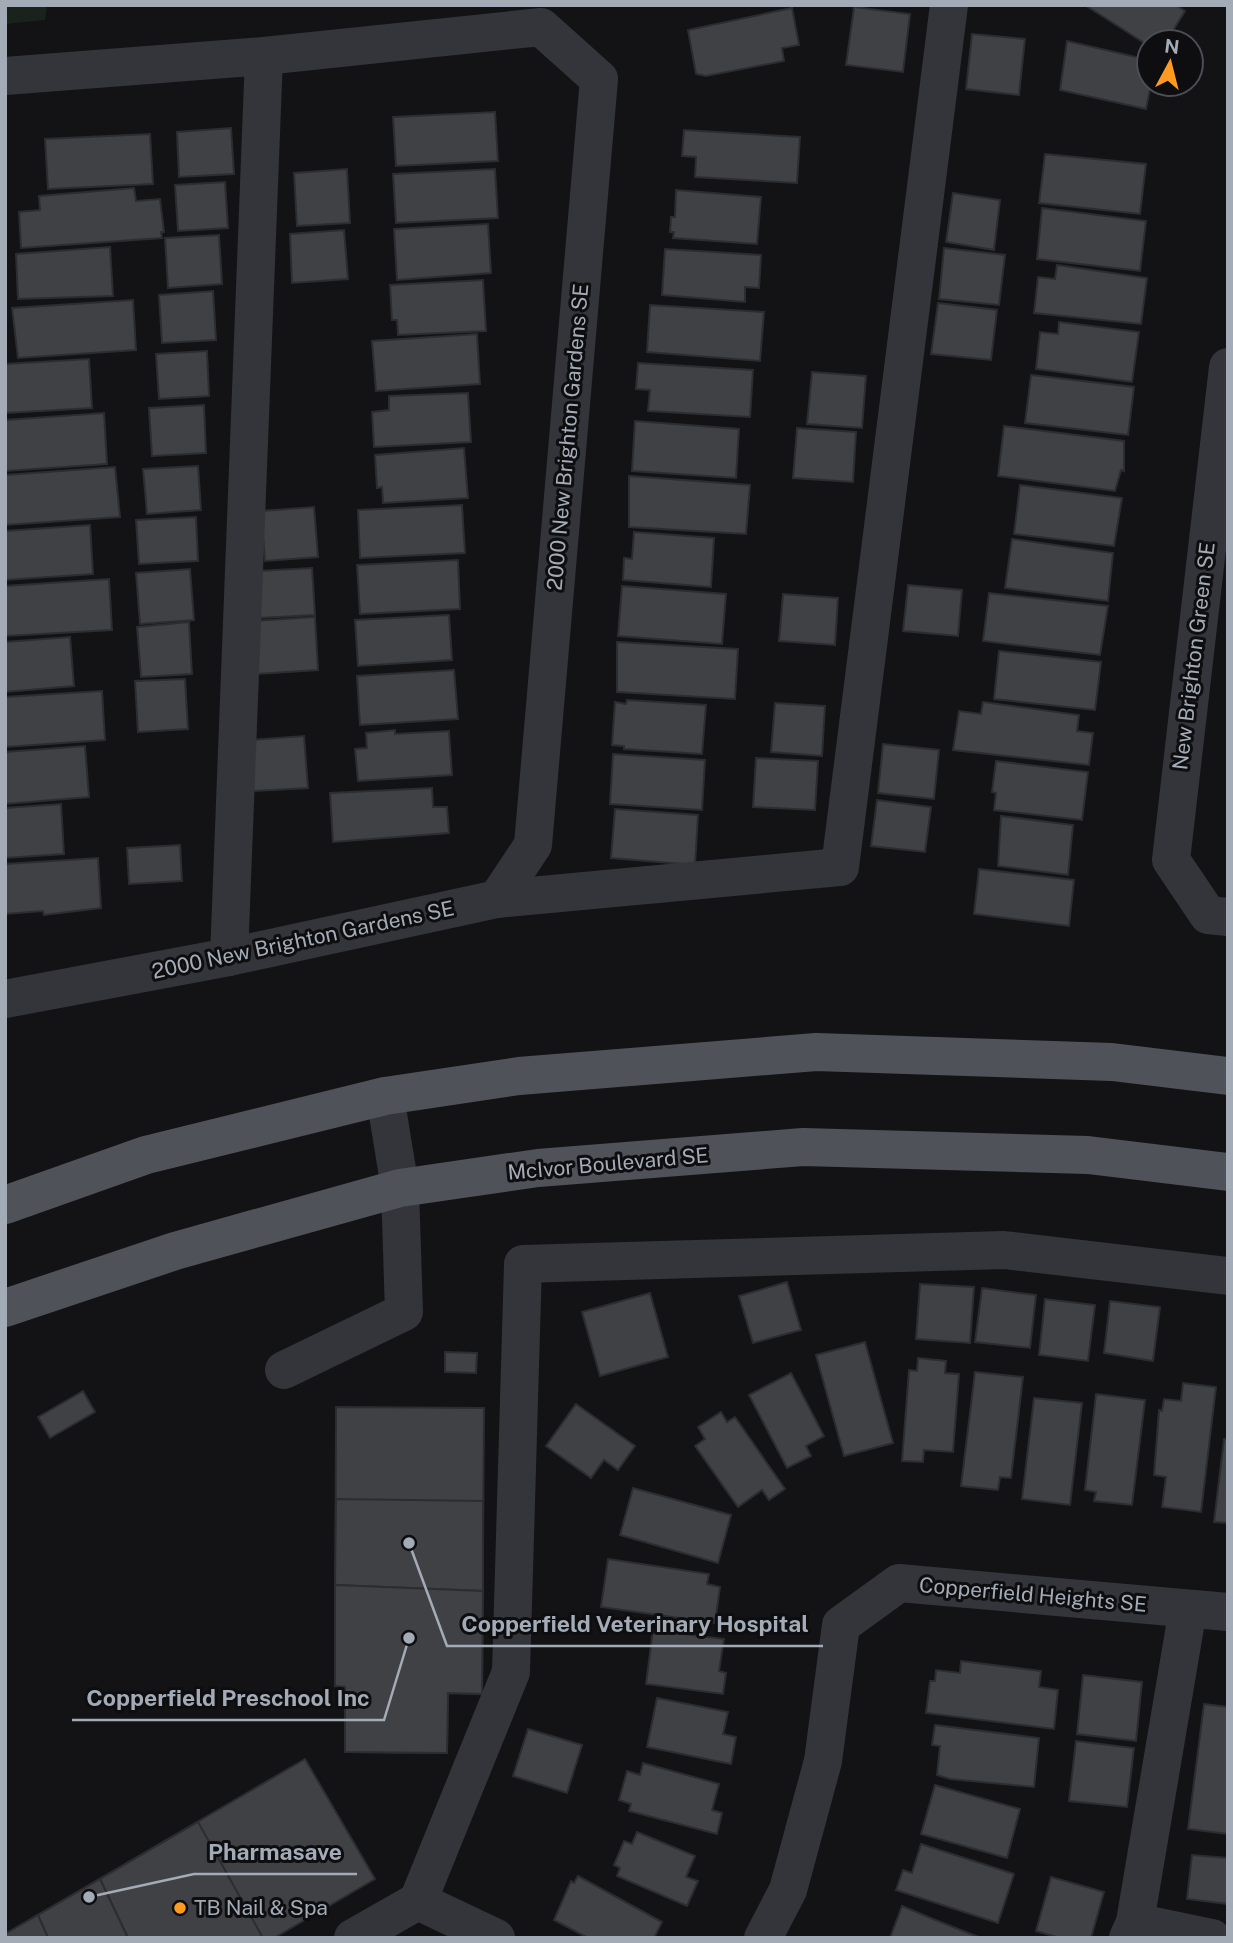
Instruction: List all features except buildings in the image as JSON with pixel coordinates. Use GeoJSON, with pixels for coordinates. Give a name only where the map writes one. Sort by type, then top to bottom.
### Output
{"type":"FeatureCollection","features":[{"type":"Feature","properties":{"kind":"main road"},"geometry":{"type":"LineString","coordinates":[[5,1205],[146,1156],[385,1096],[519,1076],[816,1052],[1112,1062],[1228,1076]]}},
{"type":"Feature","properties":{"kind":"main road","name":"McIvor Boulevard SE"},"geometry":{"type":"LineString","coordinates":[[5,1308],[175,1251],[400,1188],[538,1168],[803,1147],[1088,1155],[1228,1172]]}},
{"type":"Feature","properties":{"kind":"street"},"geometry":{"type":"LineString","coordinates":[[497,899],[840,867],[949,5]]}},
{"type":"Feature","properties":{"kind":"street","name":"2000 New Brighton Gardens SE"},"geometry":{"type":"LineString","coordinates":[[5,76],[264,56],[541,27],[599,79],[533,845],[497,899],[229,957],[5,999]]}},
{"type":"Feature","properties":{"kind":"street"},"geometry":{"type":"LineString","coordinates":[[229,957],[264,56]]}},
{"type":"Feature","properties":{"kind":"street","name":"New Brighton Green SE"},"geometry":{"type":"LineString","coordinates":[[1228,367],[1171,860],[1208,915],[1228,917]]}},
{"type":"Feature","properties":{"kind":"street"},"geometry":{"type":"LineString","coordinates":[[284,1370],[404,1312],[400,1188],[385,1096]]}},
{"type":"Feature","properties":{"kind":"street"},"geometry":{"type":"LineString","coordinates":[[353,1938],[418,1901],[511,1672],[523,1264],[1004,1250],[1228,1276]]}},
{"type":"Feature","properties":{"kind":"street","name":"Copperfield Heights SE"},"geometry":{"type":"LineString","coordinates":[[763,1938],[788,1890],[823,1761],[841,1625],[899,1583],[1228,1612]]}},
{"type":"Feature","properties":{"kind":"street"},"geometry":{"type":"LineString","coordinates":[[1188,1609],[1132,1930],[1212,1938]]}},
{"type":"Feature","properties":{"kind":"street"},"geometry":{"type":"LineString","coordinates":[[418,1901],[496,1938]]}},
{"type":"Feature","properties":{"kind":"shaded area"},"geometry":{"type":"Polygon","coordinates":[[[5,5],[47,5],[45,20],[5,24],[5,5]]]}},
{"type":"Feature","properties":{"kind":"place","name":"Copperfield Veterinary Hospital"},"geometry":{"type":"Point","coordinates":[409,1543]}},
{"type":"Feature","properties":{"kind":"place","name":"Copperfield Preschool Inc"},"geometry":{"type":"Point","coordinates":[409,1638]}},
{"type":"Feature","properties":{"kind":"place","name":"Pharmasave"},"geometry":{"type":"Point","coordinates":[89,1897]}},
{"type":"Feature","properties":{"kind":"place","name":"TB Nail & Spa"},"geometry":{"type":"Point","coordinates":[180,1908]}}]}
